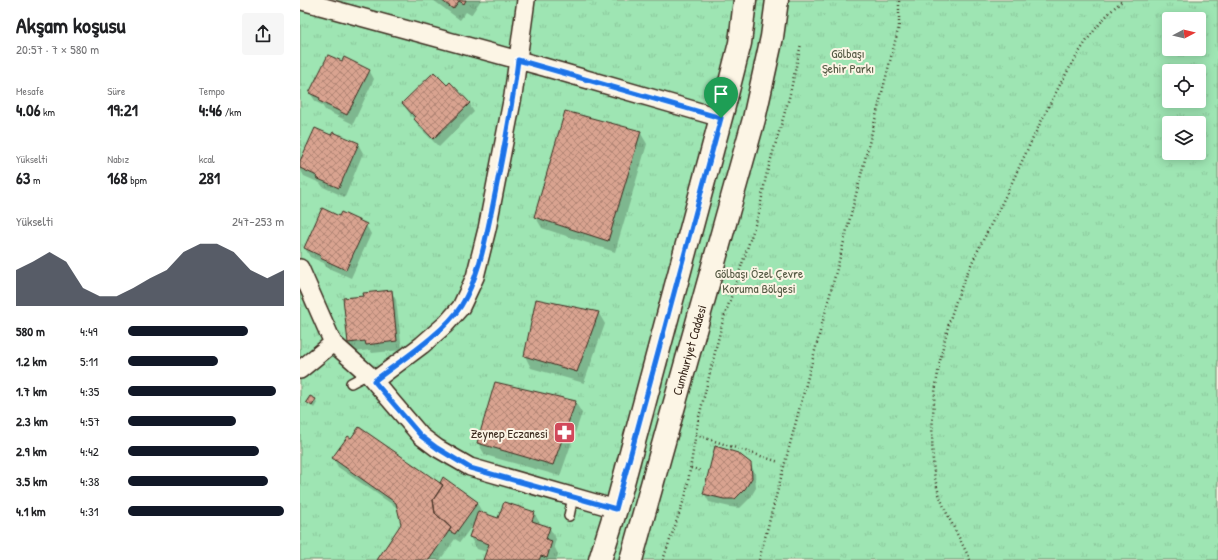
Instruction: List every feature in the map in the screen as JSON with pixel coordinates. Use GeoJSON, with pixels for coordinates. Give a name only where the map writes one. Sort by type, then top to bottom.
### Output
{"type":"FeatureCollection","features":[{"type":"Feature","properties":{"kind":"main road"},"geometry":{"type":"LineString","coordinates":[[600,560],[616,509],[721,118],[740,43],[745,0]]}},
{"type":"Feature","properties":{"kind":"main road","name":"Cumhuriyet Caddesi"},"geometry":{"type":"LineString","coordinates":[[631,560],[754,119],[772,37],[776,0]]}},
{"type":"Feature","properties":{"kind":"street"},"geometry":{"type":"LineString","coordinates":[[300,16],[302,0],[721,118]]}},
{"type":"Feature","properties":{"kind":"street"},"geometry":{"type":"LineString","coordinates":[[371,378],[422,345],[446,324],[460,307],[469,291],[481,258],[496,190],[513,96],[526,0]]}},
{"type":"Feature","properties":{"kind":"street"},"geometry":{"type":"LineString","coordinates":[[300,268],[333,342],[371,378],[421,436],[437,448],[470,468],[616,509]]}},
{"type":"Feature","properties":{"kind":"street"},"geometry":{"type":"LineString","coordinates":[[300,370],[333,342]]}},
{"type":"Feature","properties":{"kind":"lane"},"geometry":{"type":"LineString","coordinates":[[351,383],[371,378]]}},
{"type":"Feature","properties":{"kind":"lane"},"geometry":{"type":"LineString","coordinates":[[570,516],[574,497]]}},
{"type":"Feature","properties":{"kind":"path"},"geometry":{"type":"LineString","coordinates":[[759,560],[840,257],[899,26],[899,0]]}},
{"type":"Feature","properties":{"kind":"path"},"geometry":{"type":"LineString","coordinates":[[970,560],[945,512],[940,498],[934,470],[934,407],[937,381],[947,330],[963,280],[1048,106],[1080,49],[1101,21],[1123,0]]}},
{"type":"Feature","properties":{"kind":"path"},"geometry":{"type":"LineString","coordinates":[[663,560],[686,494],[698,421],[722,324],[758,213],[766,176],[789,98],[801,44]]}},
{"type":"Feature","properties":{"kind":"path"},"geometry":{"type":"LineString","coordinates":[[696,435],[779,462]]}},
{"type":"Feature","properties":{"kind":"path"},"geometry":{"type":"LineString","coordinates":[[691,468],[702,471]]}},
{"type":"Feature","properties":{"kind":"green space","name":"Gölbaşı Özel Çevre Koruma Bölgesi"},"geometry":{"type":"Polygon","coordinates":[[[300,0],[1218,0],[1218,560],[300,560],[300,0]]]}},
{"type":"Feature","properties":{"kind":"building"},"geometry":{"type":"Polygon","coordinates":[[[441,0],[466,0],[464,4],[459,1],[453,9],[441,0]]]}},
{"type":"Feature","properties":{"kind":"building"},"geometry":{"type":"Polygon","coordinates":[[[328,55],[342,61],[344,57],[370,70],[347,115],[319,101],[320,98],[309,93],[328,55]]]}},
{"type":"Feature","properties":{"kind":"building"},"geometry":{"type":"Polygon","coordinates":[[[434,72],[447,85],[450,82],[470,103],[433,139],[414,119],[415,117],[402,103],[434,72]]]}},
{"type":"Feature","properties":{"kind":"building"},"geometry":{"type":"Polygon","coordinates":[[[565,111],[641,131],[608,241],[534,217],[565,111]]]}},
{"type":"Feature","properties":{"kind":"building"},"geometry":{"type":"Polygon","coordinates":[[[315,128],[331,135],[333,132],[359,143],[339,188],[316,178],[317,176],[300,168],[300,161],[315,128]]]}},
{"type":"Feature","properties":{"kind":"building"},"geometry":{"type":"Polygon","coordinates":[[[322,208],[339,216],[341,212],[367,224],[346,270],[320,258],[321,256],[304,248],[322,208]]]}},
{"type":"Feature","properties":{"kind":"building"},"geometry":{"type":"Polygon","coordinates":[[[392,290],[397,341],[366,345],[365,341],[348,343],[343,298],[364,296],[363,293],[392,290]]]}},
{"type":"Feature","properties":{"kind":"building"},"geometry":{"type":"Polygon","coordinates":[[[536,299],[599,312],[577,372],[524,356],[536,299]]]}},
{"type":"Feature","properties":{"kind":"building"},"geometry":{"type":"Polygon","coordinates":[[[495,382],[576,401],[553,465],[477,443],[495,382]]]}},
{"type":"Feature","properties":{"kind":"building"},"geometry":{"type":"Polygon","coordinates":[[[310,396],[316,399],[312,406],[306,402],[310,396]]]}},
{"type":"Feature","properties":{"kind":"building"},"geometry":{"type":"Polygon","coordinates":[[[359,427],[443,485],[433,500],[435,513],[451,528],[429,560],[377,560],[401,524],[396,503],[332,458],[348,436],[351,438],[359,427]]]}},
{"type":"Feature","properties":{"kind":"building"},"geometry":{"type":"Polygon","coordinates":[[[715,446],[738,453],[751,463],[752,478],[745,489],[735,499],[724,499],[703,494],[715,446]]]}},
{"type":"Feature","properties":{"kind":"building"},"geometry":{"type":"Polygon","coordinates":[[[443,477],[478,502],[455,534],[449,531],[451,528],[435,513],[433,500],[443,485],[440,483],[443,477]]]}},
{"type":"Feature","properties":{"kind":"building"},"geometry":{"type":"Polygon","coordinates":[[[504,502],[535,512],[532,521],[550,527],[546,539],[552,541],[547,558],[541,556],[539,560],[483,560],[489,544],[469,537],[478,511],[498,518],[504,502]]]}},
{"type":"Feature","properties":{"kind":"place","name":"Zeynep Eczanesi"},"geometry":{"type":"Point","coordinates":[564,433]}},
{"type":"Feature","properties":{"kind":"route"},"geometry":{"type":"LineString","coordinates":[[518,60],[721,118],[616,509],[470,468],[437,448],[421,436],[374,381],[422,345],[446,324],[460,307],[469,291],[481,258],[496,190],[518,60]]}},
{"type":"Feature","properties":{"kind":"park label","name":"Gölbaşı Şehir Parkı"},"geometry":{"type":"Point","coordinates":[848,60]}}]}
